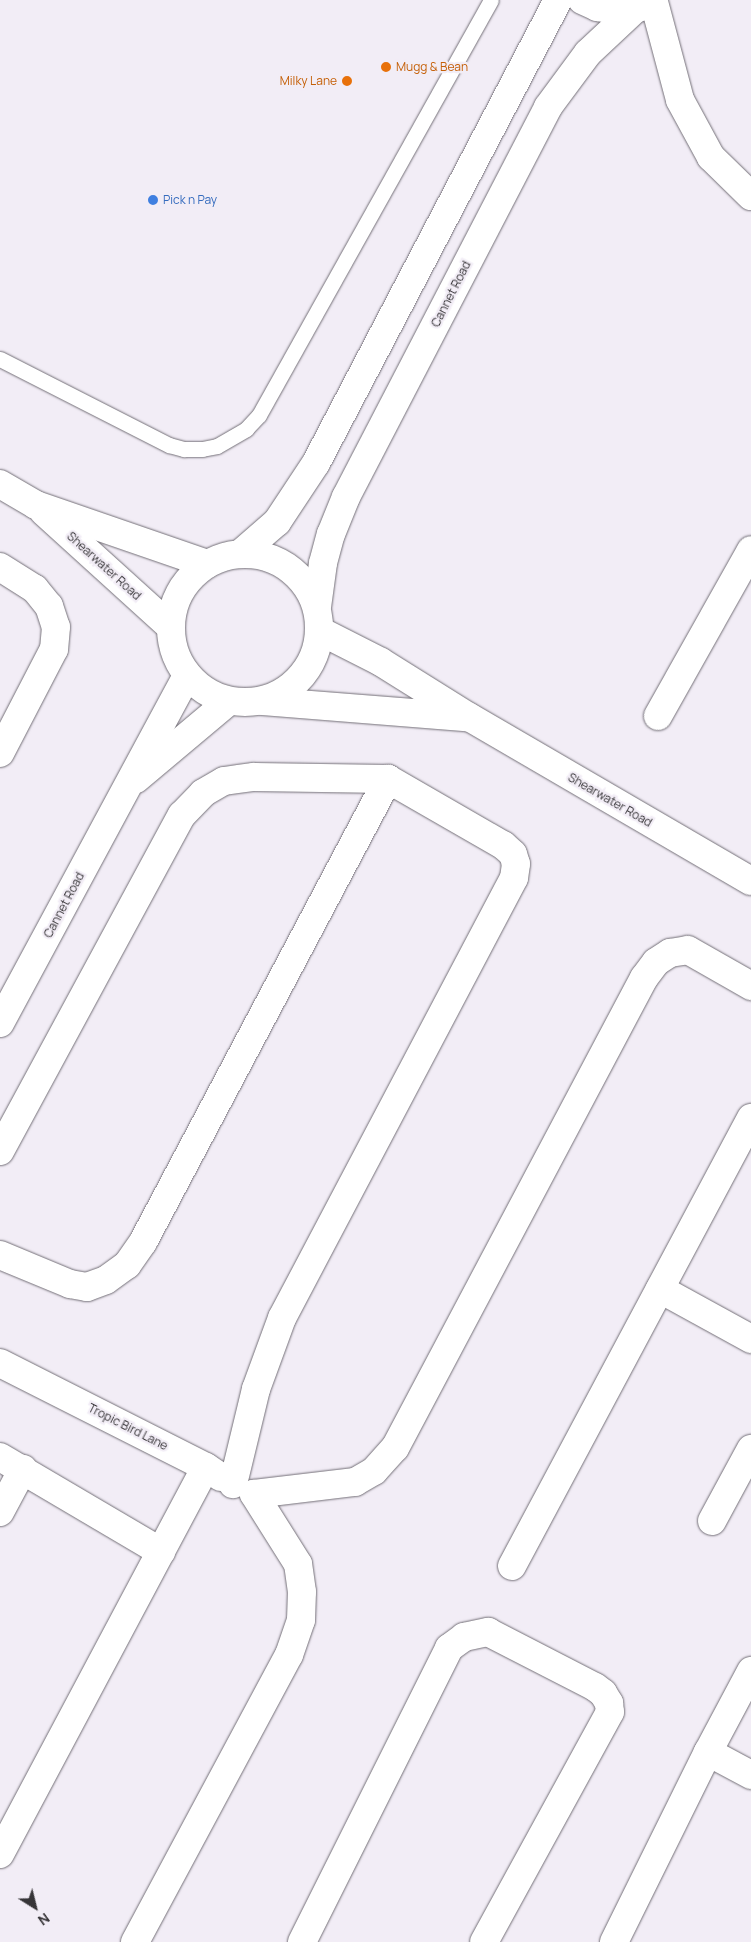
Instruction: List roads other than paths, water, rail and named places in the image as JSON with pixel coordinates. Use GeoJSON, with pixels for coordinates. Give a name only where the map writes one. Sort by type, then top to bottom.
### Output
{"type":"FeatureCollection","features":[{"type":"Feature","properties":{"kind":"street"},"geometry":{"type":"LineString","coordinates":[[240,554],[277,522],[316,463],[558,0]]}},
{"type":"Feature","properties":{"kind":"street"},"geometry":{"type":"LineString","coordinates":[[582,0],[597,7],[616,10],[649,4],[680,100],[711,156],[751,196]]}},
{"type":"Feature","properties":{"kind":"street","name":"Cannet Road"},"geometry":{"type":"LineString","coordinates":[[318,619],[323,563],[331,534],[346,497],[548,107],[588,53],[649,4]]}},
{"type":"Feature","properties":{"kind":"street","name":"Shearwater Road"},"geometry":{"type":"LineString","coordinates":[[0,484],[36,505],[207,564]]}},
{"type":"Feature","properties":{"kind":"street","name":"Shearwater Road"},"geometry":{"type":"LineString","coordinates":[[36,505],[171,628]]}},
{"type":"Feature","properties":{"kind":"street"},"geometry":{"type":"LineString","coordinates":[[658,716],[751,550]]}},
{"type":"Feature","properties":{"kind":"street"},"geometry":{"type":"LineString","coordinates":[[240,554],[265,556],[288,566],[306,584],[318,619],[314,656],[301,676],[282,692],[259,701],[229,701],[214,696],[187,675],[178,661],[172,644],[171,628],[174,609],[181,591],[192,576],[207,564],[223,557],[240,554]]}},
{"type":"Feature","properties":{"kind":"street"},"geometry":{"type":"LineString","coordinates":[[0,567],[35,589],[49,606],[56,627],[54,648],[0,753]]}},
{"type":"Feature","properties":{"kind":"street","name":"Shearwater Road"},"geometry":{"type":"LineString","coordinates":[[318,619],[381,662],[469,717],[751,881]]}},
{"type":"Feature","properties":{"kind":"street","name":"Cannet Road"},"geometry":{"type":"LineString","coordinates":[[0,1023],[187,675]]}},
{"type":"Feature","properties":{"kind":"street","name":"Cannet Road"},"geometry":{"type":"LineString","coordinates":[[127,786],[229,701]]}},
{"type":"Feature","properties":{"kind":"street","name":"Shearwater Road"},"geometry":{"type":"LineString","coordinates":[[259,701],[469,717]]}},
{"type":"Feature","properties":{"kind":"street"},"geometry":{"type":"LineString","coordinates":[[0,1152],[182,815],[203,793],[224,781],[254,777],[388,779],[504,845],[513,854],[516,864],[514,878],[282,1318],[256,1389],[243,1489],[298,1564],[302,1592],[301,1620],[289,1655],[135,1942]]}},
{"type":"Feature","properties":{"kind":"street"},"geometry":{"type":"LineString","coordinates":[[0,1255],[70,1284],[87,1287],[106,1280],[127,1265],[143,1242],[388,779]]}},
{"type":"Feature","properties":{"kind":"street"},"geometry":{"type":"LineString","coordinates":[[243,1489],[355,1482],[374,1471],[395,1448],[644,978],[656,962],[670,953],[688,950],[751,986]]}},
{"type":"Feature","properties":{"kind":"street"},"geometry":{"type":"LineString","coordinates":[[512,1566],[751,1118]]}},
{"type":"Feature","properties":{"kind":"street"},"geometry":{"type":"LineString","coordinates":[[660,1289],[751,1338]]}},
{"type":"Feature","properties":{"kind":"street","name":"Tropic Bird Lane"},"geometry":{"type":"LineString","coordinates":[[0,1363],[206,1467],[243,1489]]}},
{"type":"Feature","properties":{"kind":"street"},"geometry":{"type":"LineString","coordinates":[[712,1521],[751,1449]]}},
{"type":"Feature","properties":{"kind":"street"},"geometry":{"type":"LineString","coordinates":[[0,1512],[12,1463],[161,1552]]}},
{"type":"Feature","properties":{"kind":"street"},"geometry":{"type":"LineString","coordinates":[[0,1854],[206,1467]]}},
{"type":"Feature","properties":{"kind":"street"},"geometry":{"type":"LineString","coordinates":[[302,1942],[449,1648],[464,1637],[488,1632],[595,1687],[604,1693],[609,1703],[610,1712],[484,1942]]}},
{"type":"Feature","properties":{"kind":"street"},"geometry":{"type":"LineString","coordinates":[[614,1942],[708,1752],[751,1671]]}},
{"type":"Feature","properties":{"kind":"street"},"geometry":{"type":"LineString","coordinates":[[708,1752],[751,1775]]}},
{"type":"Feature","properties":{"kind":"lane"},"geometry":{"type":"LineString","coordinates":[[0,359],[169,445],[184,449],[202,449],[217,446],[246,428],[259,416],[491,0]]}},
{"type":"Feature","properties":{"kind":"place","name":"Mugg & Bean"},"geometry":{"type":"Point","coordinates":[386,67]}},
{"type":"Feature","properties":{"kind":"place","name":"Milky Lane"},"geometry":{"type":"Point","coordinates":[347,81]}},
{"type":"Feature","properties":{"kind":"place","name":"Pick n Pay"},"geometry":{"type":"Point","coordinates":[153,200]}}]}
